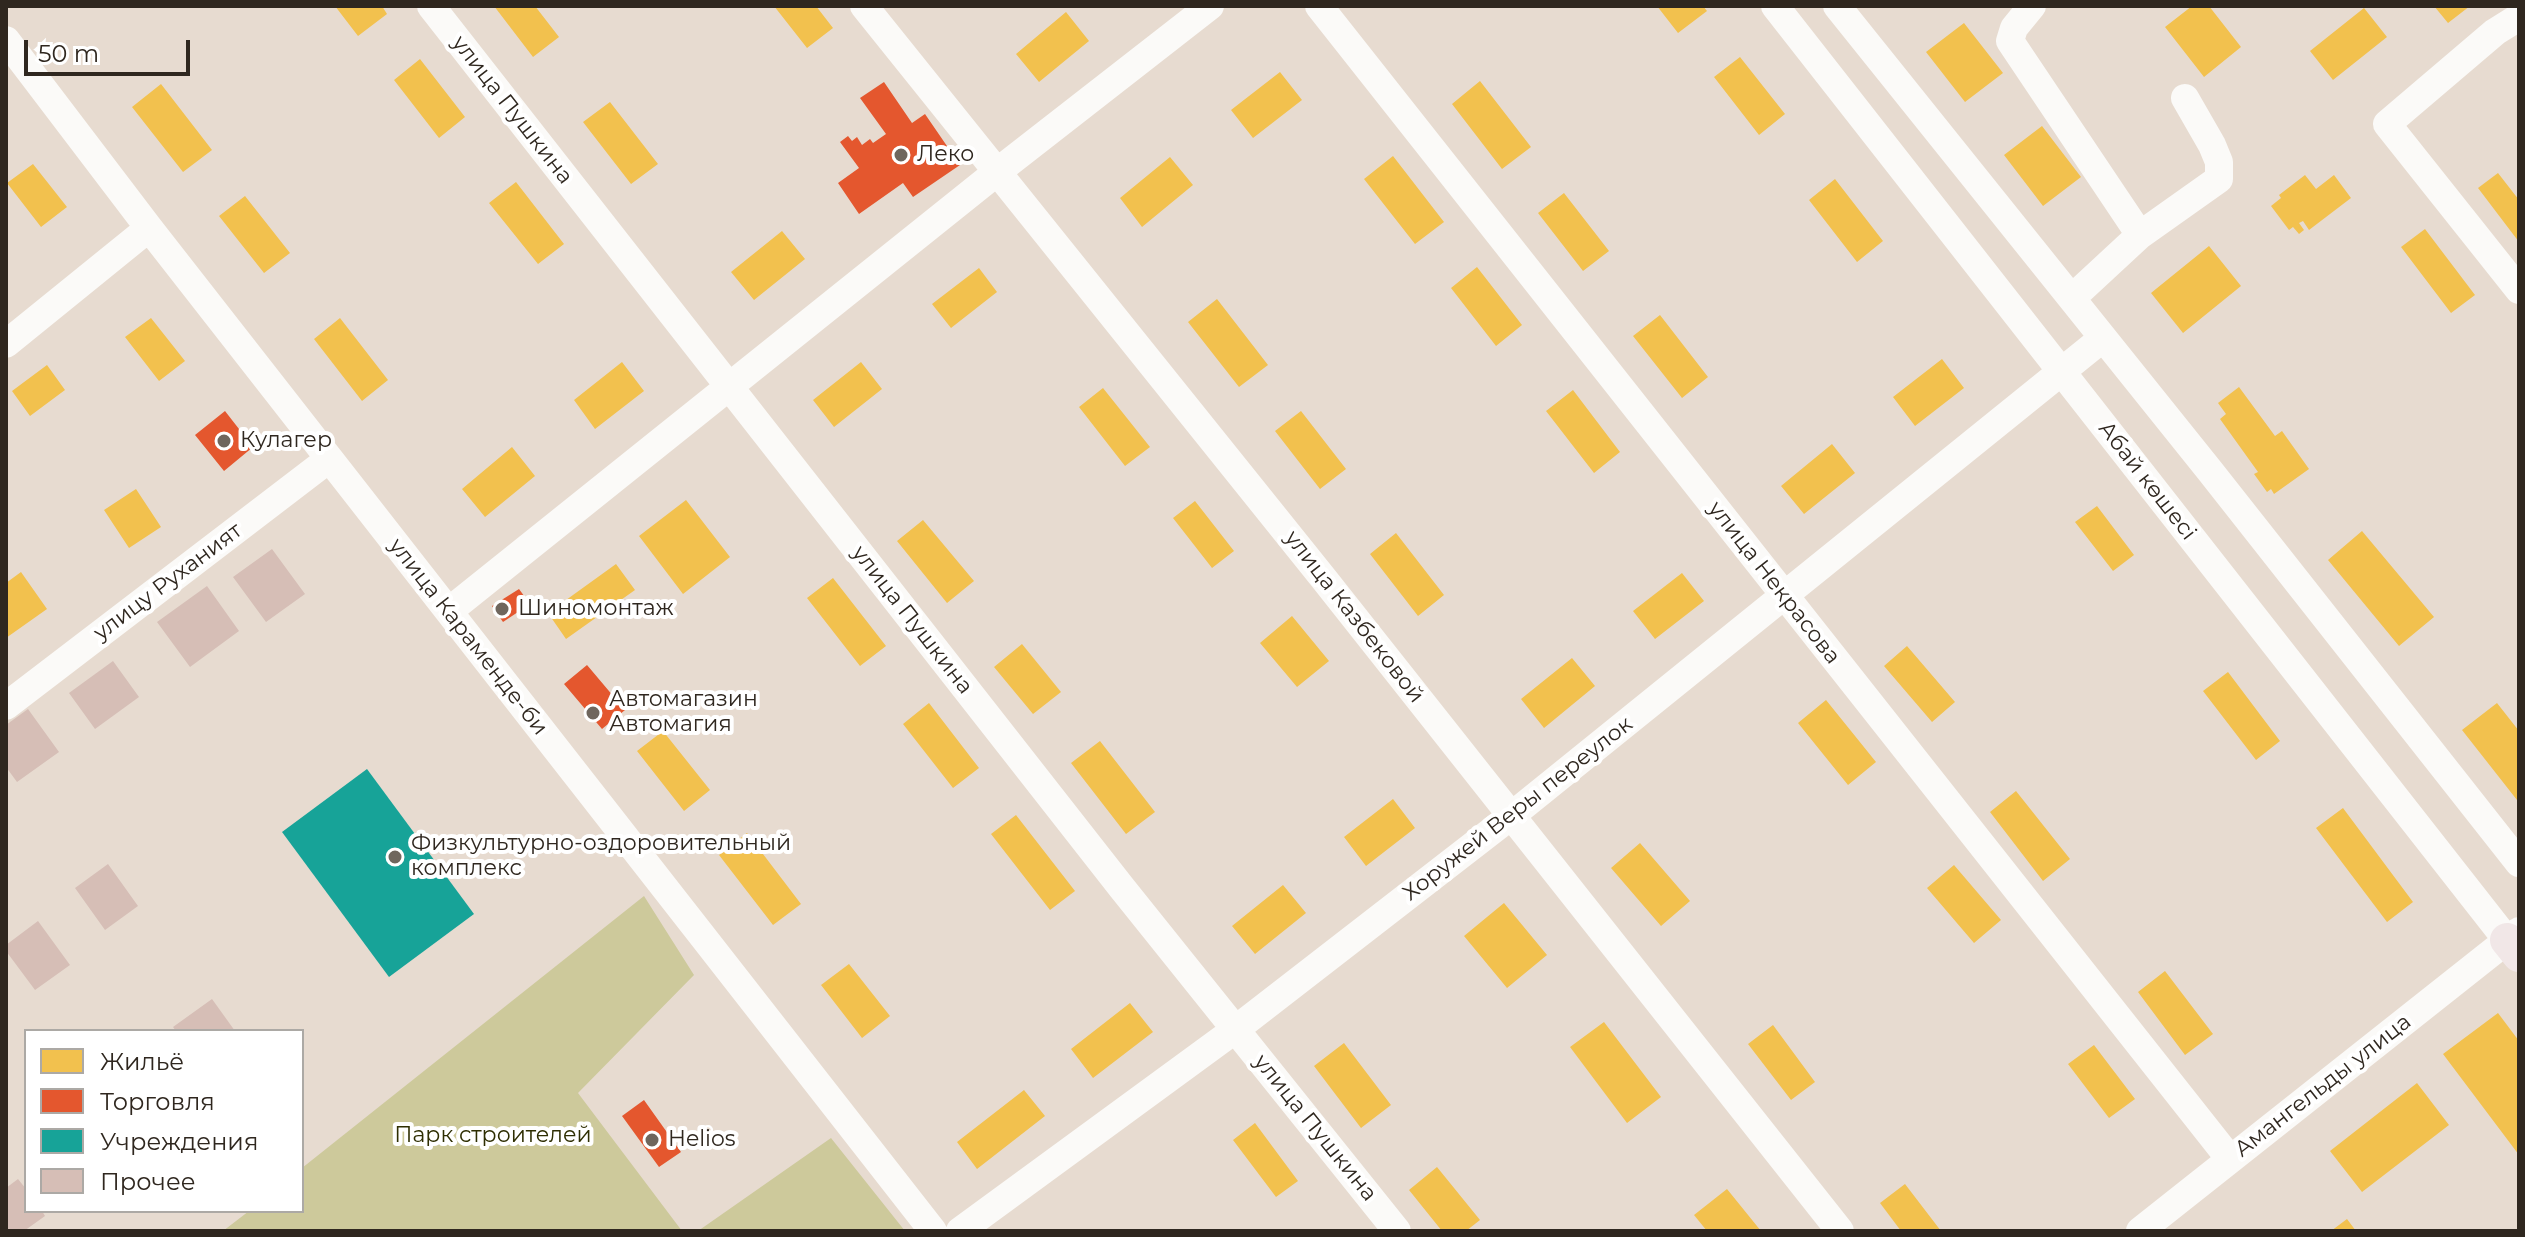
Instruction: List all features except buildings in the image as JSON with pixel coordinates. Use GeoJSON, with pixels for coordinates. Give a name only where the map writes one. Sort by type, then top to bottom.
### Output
{"type":"FeatureCollection","features":[{"type":"Feature","properties":{"kind":"street","name":"улица Пушкина"},"geometry":{"type":"LineString","coordinates":[[431,6],[1122,888],[1397,1231]]}},
{"type":"Feature","properties":{"kind":"street","name":"улица Казбековой"},"geometry":{"type":"LineString","coordinates":[[864,6],[1840,1231]]}},
{"type":"Feature","properties":{"kind":"street"},"geometry":{"type":"LineString","coordinates":[[449,611],[997,172],[1210,6]]}},
{"type":"Feature","properties":{"kind":"street","name":"улица Некрасова"},"geometry":{"type":"LineString","coordinates":[[1319,6],[2230,1159]]}},
{"type":"Feature","properties":{"kind":"street","name":"Абай көшесі"},"geometry":{"type":"LineString","coordinates":[[1775,6],[2515,942]]}},
{"type":"Feature","properties":{"kind":"street"},"geometry":{"type":"LineString","coordinates":[[1837,6],[2519,863]]}},
{"type":"Feature","properties":{"kind":"street"},"geometry":{"type":"LineString","coordinates":[[2032,6],[2014,28],[2010,41],[2140,235]]}},
{"type":"Feature","properties":{"kind":"street"},"geometry":{"type":"LineString","coordinates":[[2519,17],[2495,32],[2387,124],[2519,290]]}},
{"type":"Feature","properties":{"kind":"street","name":"улица Караменде-би"},"geometry":{"type":"LineString","coordinates":[[6,40],[149,228],[933,1231]]}},
{"type":"Feature","properties":{"kind":"street"},"geometry":{"type":"LineString","coordinates":[[2072,298],[2140,235],[2219,179],[2219,162],[2212,145],[2185,98]]}},
{"type":"Feature","properties":{"kind":"street"},"geometry":{"type":"LineString","coordinates":[[6,344],[149,228]]}},
{"type":"Feature","properties":{"kind":"street","name":"Хоружей Веры переулок"},"geometry":{"type":"LineString","coordinates":[[960,1231],[1236,1029],[1511,816],[1785,598],[2103,338]]}},
{"type":"Feature","properties":{"kind":"street","name":"улицу Руханият"},"geometry":{"type":"LineString","coordinates":[[6,706],[329,459]]}},
{"type":"Feature","properties":{"kind":"street","name":"Амангельды улица"},"geometry":{"type":"LineString","coordinates":[[2140,1231],[2515,942]]}},
{"type":"Feature","properties":{"kind":"green space","name":"Парк строителей"},"geometry":{"type":"Polygon","coordinates":[[[644,896],[694,975],[578,1093],[682,1231],[223,1231],[246,1213],[304,1213],[304,1166],[644,896]]]}},
{"type":"Feature","properties":{"kind":"green space"},"geometry":{"type":"Polygon","coordinates":[[[831,1138],[905,1231],[698,1231],[831,1138]]]}},
{"type":"Feature","properties":{"kind":"place","name":"Леко"},"geometry":{"type":"Point","coordinates":[901,155]}},
{"type":"Feature","properties":{"kind":"place","name":"Кулагер"},"geometry":{"type":"Point","coordinates":[224,441]}},
{"type":"Feature","properties":{"kind":"place","name":"Шиномонтаж"},"geometry":{"type":"Point","coordinates":[502,609]}},
{"type":"Feature","properties":{"kind":"place","name":"Автомагазин Автомагия"},"geometry":{"type":"Point","coordinates":[593,713]}},
{"type":"Feature","properties":{"kind":"place","name":"Физкультурно-оздоровительный комплекс"},"geometry":{"type":"Point","coordinates":[395,857]}},
{"type":"Feature","properties":{"kind":"place","name":"Helios"},"geometry":{"type":"Point","coordinates":[652,1140]}}]}
